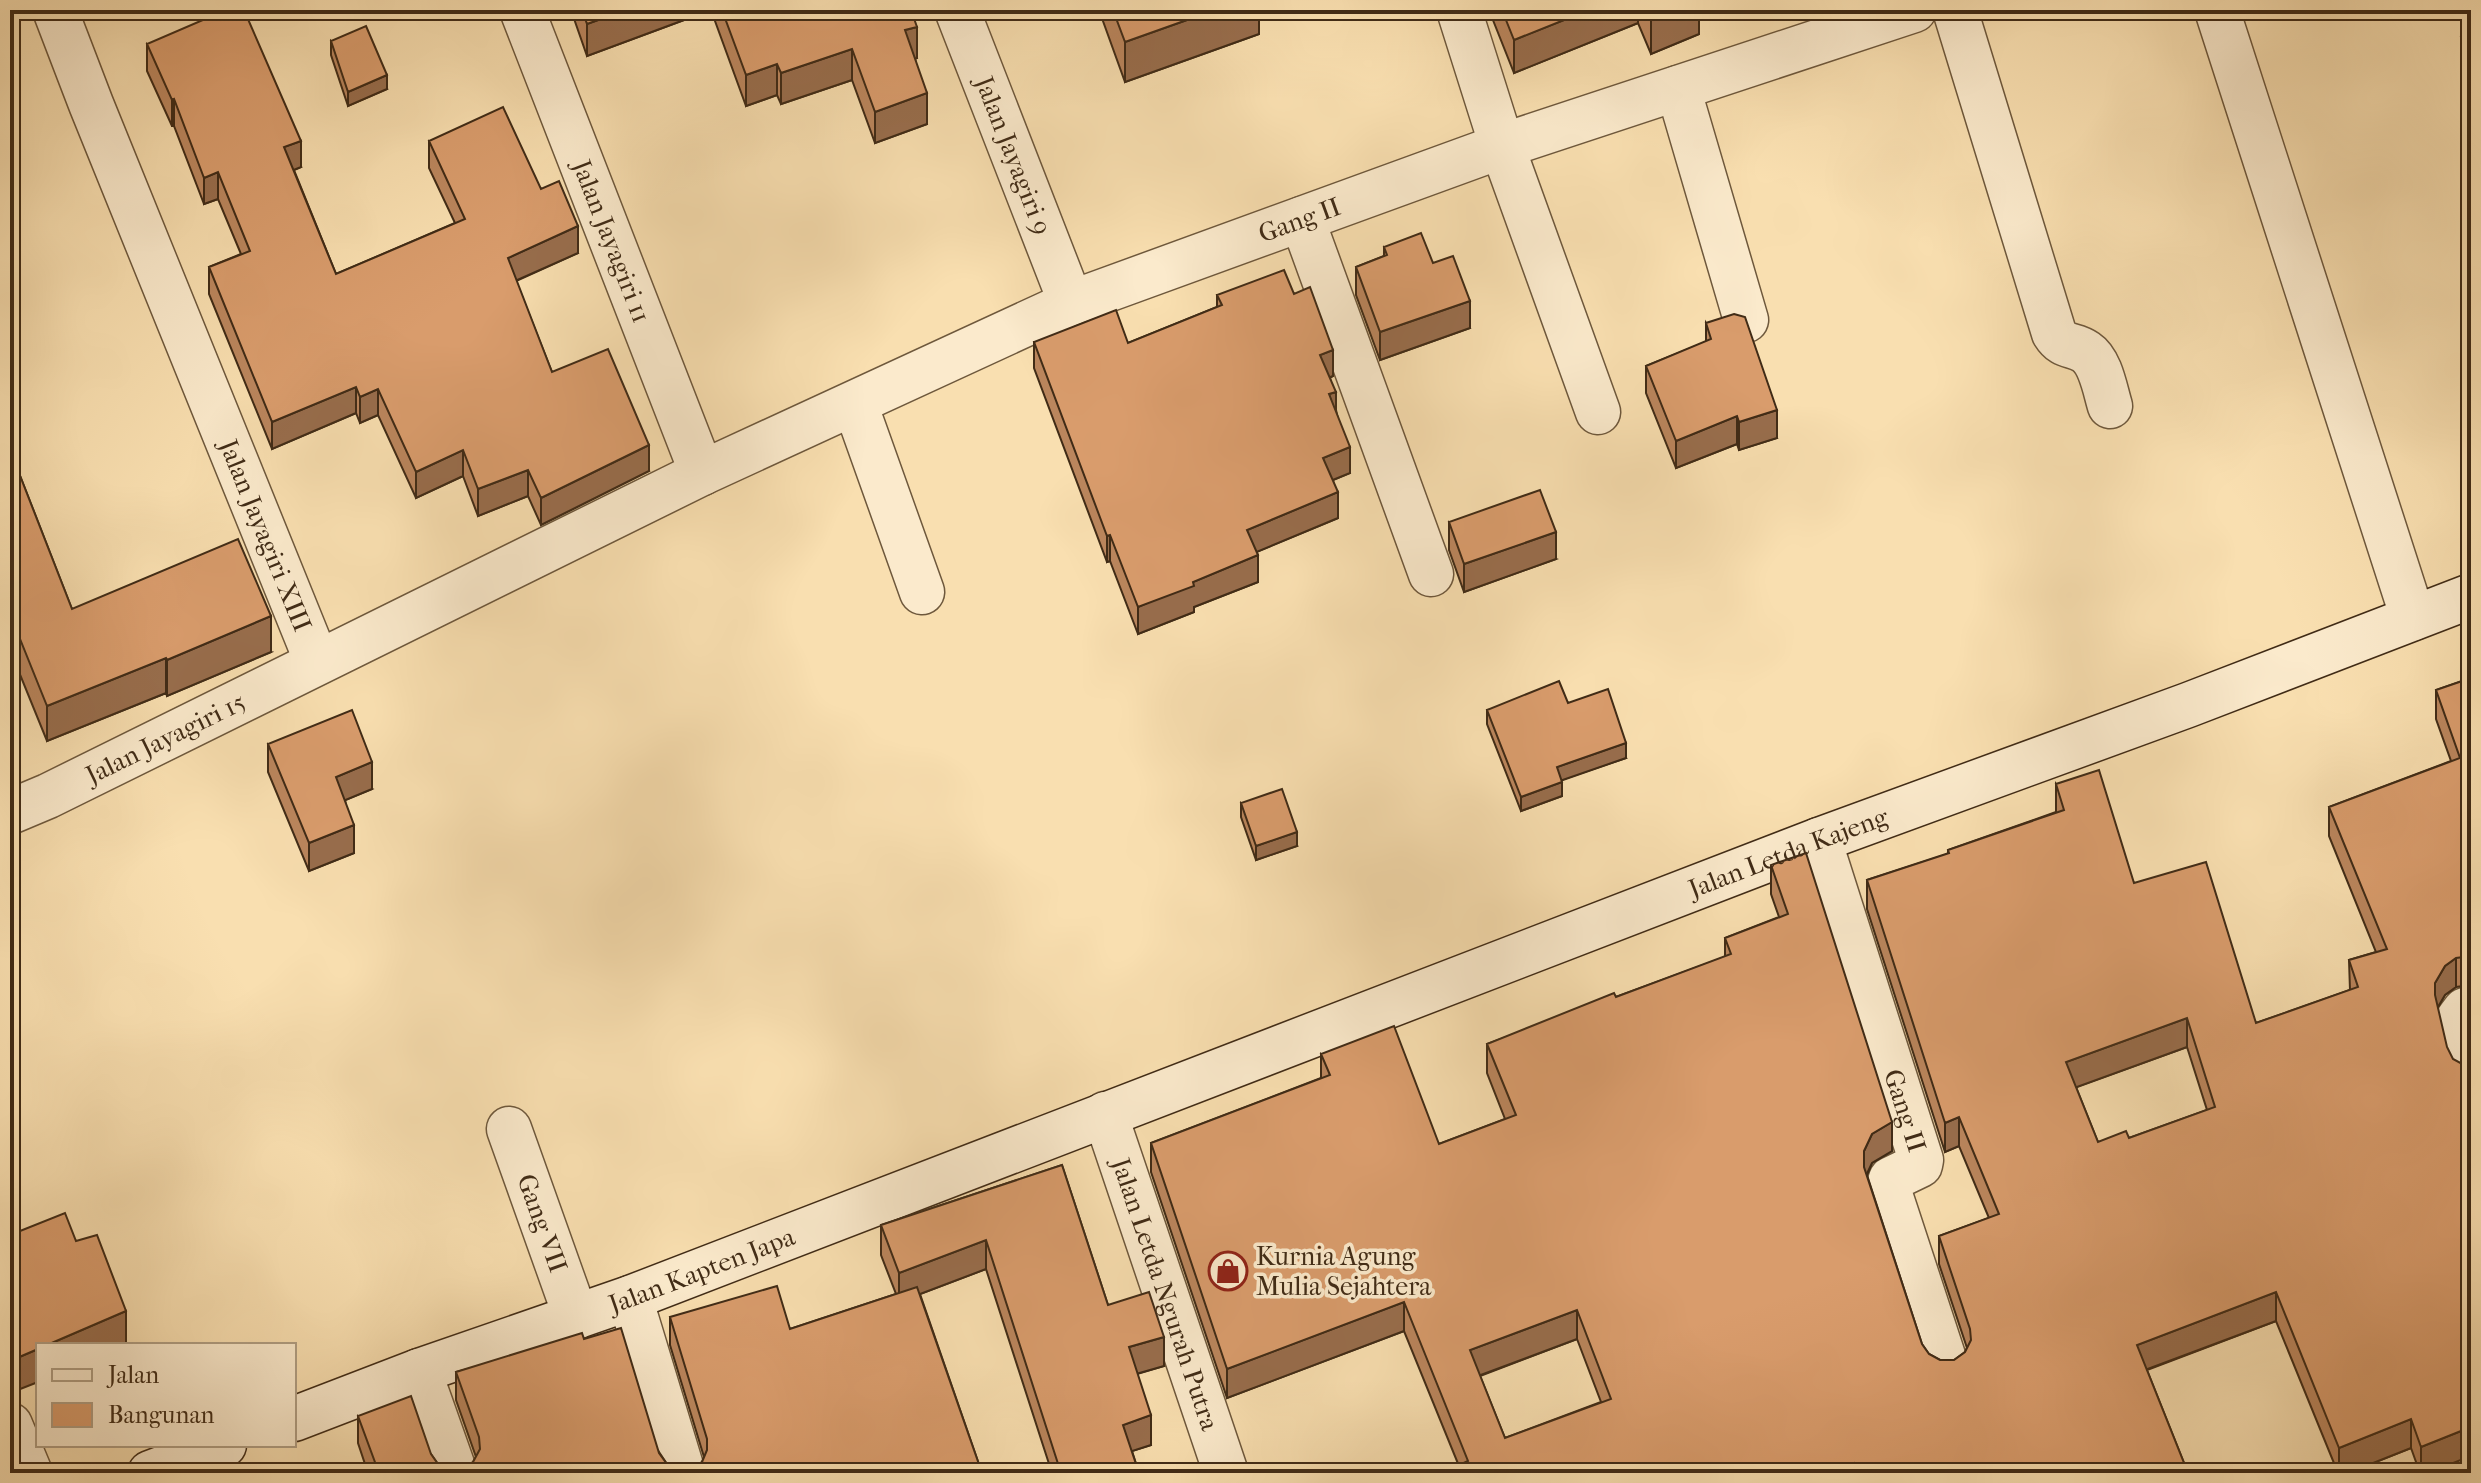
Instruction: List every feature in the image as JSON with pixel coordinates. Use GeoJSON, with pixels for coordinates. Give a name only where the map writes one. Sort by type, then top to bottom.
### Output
{"type":"FeatureCollection","features":[{"type":"Feature","properties":{"kind":"street","name":"Jalan Jayagiri XIII"},"geometry":{"type":"LineString","coordinates":[[55,10],[317,662],[702,473]]}},
{"type":"Feature","properties":{"kind":"street","name":"Jalan Jayagiri 11"},"geometry":{"type":"LineString","coordinates":[[522,10],[702,473]]}},
{"type":"Feature","properties":{"kind":"street","name":"Jalan Jayagiri 9"},"geometry":{"type":"LineString","coordinates":[[957,10],[1071,303]]}},
{"type":"Feature","properties":{"kind":"street"},"geometry":{"type":"LineString","coordinates":[[1459,10],[1502,146],[1598,412]]}},
{"type":"Feature","properties":{"kind":"street","name":"Gang II"},"geometry":{"type":"LineString","coordinates":[[702,473],[1071,303],[1502,146],[1914,10]]}},
{"type":"Feature","properties":{"kind":"street"},"geometry":{"type":"LineString","coordinates":[[1955,10],[2054,333],[2064,345],[2083,350],[2091,356],[2110,406]]}},
{"type":"Feature","properties":{"kind":"street"},"geometry":{"type":"LineString","coordinates":[[2217,10],[2413,618]]}},
{"type":"Feature","properties":{"kind":"street"},"geometry":{"type":"LineString","coordinates":[[1678,88],[1746,320]]}},
{"type":"Feature","properties":{"kind":"street"},"geometry":{"type":"LineString","coordinates":[[1302,219],[1431,574]]}},
{"type":"Feature","properties":{"kind":"street"},"geometry":{"type":"LineString","coordinates":[[855,404],[922,592]]}},
{"type":"Feature","properties":{"kind":"street","name":"Jalan Letda Kajeng"},"geometry":{"type":"LineString","coordinates":[[1105,1114],[1819,840],[2188,705],[2471,596]]}},
{"type":"Feature","properties":{"kind":"street","name":"Jalan Jayagiri 15"},"geometry":{"type":"LineString","coordinates":[[10,812],[317,662]]}},
{"type":"Feature","properties":{"kind":"street","name":"Gang II"},"geometry":{"type":"LineString","coordinates":[[1819,840],[1921,1160],[1916,1168],[1893,1177],[1888,1188],[1946,1365]]}},
{"type":"Feature","properties":{"kind":"street"},"geometry":{"type":"LineString","coordinates":[[2471,1008],[2459,1018],[2471,1070]]}},
{"type":"Feature","properties":{"kind":"street","name":"Jalan Kapten Japa"},"geometry":{"type":"LineString","coordinates":[[296,1418],[419,1371],[630,1298],[1105,1114]]}},
{"type":"Feature","properties":{"kind":"street","name":"Jalan Letda Ngurah Putra"},"geometry":{"type":"LineString","coordinates":[[1105,1114],[1226,1473]]}},
{"type":"Feature","properties":{"kind":"street","name":"Gang VII"},"geometry":{"type":"LineString","coordinates":[[509,1129],[576,1317]]}},
{"type":"Feature","properties":{"kind":"street"},"geometry":{"type":"LineString","coordinates":[[630,1298],[683,1473]]}},
{"type":"Feature","properties":{"kind":"street"},"geometry":{"type":"LineString","coordinates":[[419,1371],[455,1473]]}},
{"type":"Feature","properties":{"kind":"street"},"geometry":{"type":"LineString","coordinates":[[10,1425],[30,1473]]}},
{"type":"Feature","properties":{"kind":"street"},"geometry":{"type":"LineString","coordinates":[[150,1473],[219,1447]]}},
{"type":"Feature","properties":{"kind":"building"},"geometry":{"type":"Polygon","coordinates":[[[226,10],[244,10],[301,141],[284,147],[336,274],[465,219],[429,141],[503,107],[541,189],[559,181],[578,226],[508,258],[552,372],[608,349],[649,445],[541,498],[528,470],[478,489],[463,450],[416,472],[378,389],[360,397],[356,387],[272,422],[209,267],[250,251],[218,172],[204,178],[174,99],[147,44],[226,10]]]}},
{"type":"Feature","properties":{"kind":"building"},"geometry":{"type":"Polygon","coordinates":[[[582,10],[626,10],[587,24],[582,10]]]}},
{"type":"Feature","properties":{"kind":"building"},"geometry":{"type":"Polygon","coordinates":[[[722,10],[911,10],[917,27],[905,30],[927,93],[875,112],[852,49],[781,73],[777,64],[746,75],[722,10]]]}},
{"type":"Feature","properties":{"kind":"building"},"geometry":{"type":"Polygon","coordinates":[[[1113,10],[1215,10],[1125,42],[1113,10]]]}},
{"type":"Feature","properties":{"kind":"building"},"geometry":{"type":"Polygon","coordinates":[[[1502,10],[1589,10],[1514,40],[1502,10]]]}},
{"type":"Feature","properties":{"kind":"building"},"geometry":{"type":"Polygon","coordinates":[[[1646,10],[1676,10],[1651,20],[1646,10]]]}},
{"type":"Feature","properties":{"kind":"building"},"geometry":{"type":"Polygon","coordinates":[[[366,26],[387,75],[348,92],[331,41],[366,26]]]}},
{"type":"Feature","properties":{"kind":"building"},"geometry":{"type":"Polygon","coordinates":[[[2471,34],[2471,68],[2461,37],[2471,34]]]}},
{"type":"Feature","properties":{"kind":"building"},"geometry":{"type":"Polygon","coordinates":[[[1421,233],[1433,263],[1453,256],[1470,301],[1380,332],[1356,267],[1387,255],[1384,247],[1421,233]]]}},
{"type":"Feature","properties":{"kind":"building"},"geometry":{"type":"Polygon","coordinates":[[[1284,270],[1294,294],[1310,287],[1333,350],[1320,355],[1336,392],[1329,394],[1350,447],[1323,458],[1338,492],[1247,530],[1258,555],[1193,582],[1194,586],[1138,607],[1110,535],[1107,536],[1034,342],[1116,310],[1128,343],[1222,305],[1217,295],[1284,270]]]}},
{"type":"Feature","properties":{"kind":"building"},"geometry":{"type":"Polygon","coordinates":[[[1734,314],[1745,317],[1777,410],[1739,422],[1737,416],[1676,441],[1646,366],[1711,339],[1706,323],[1734,314]]]}},
{"type":"Feature","properties":{"kind":"building"},"geometry":{"type":"Polygon","coordinates":[[[10,450],[72,609],[238,539],[271,616],[47,706],[10,614],[10,450]]]}},
{"type":"Feature","properties":{"kind":"building"},"geometry":{"type":"Polygon","coordinates":[[[1540,490],[1556,532],[1464,564],[1449,522],[1540,490]]]}},
{"type":"Feature","properties":{"kind":"building"},"geometry":{"type":"Polygon","coordinates":[[[2471,678],[2471,956],[2456,958],[2445,966],[2435,983],[2435,995],[2447,1047],[2453,1059],[2471,1065],[2471,1427],[2421,1447],[2411,1419],[2339,1448],[2276,1292],[2137,1345],[2188,1473],[1858,1473],[1854,1463],[1829,1473],[1442,1473],[1468,1461],[1404,1302],[1227,1369],[1151,1143],[1330,1075],[1321,1054],[1394,1026],[1439,1144],[1516,1115],[1487,1044],[1614,993],[1616,997],[1731,954],[1725,938],[1788,914],[1771,865],[1806,853],[1892,1122],[1872,1134],[1864,1151],[1864,1167],[1922,1344],[1929,1354],[1940,1360],[1954,1360],[1965,1352],[1971,1340],[1970,1329],[1939,1236],[1999,1214],[1959,1117],[1945,1123],[1867,880],[2064,810],[2056,784],[2099,770],[2134,883],[2206,862],[2256,1023],[2358,987],[2349,960],[2387,949],[2329,807],[2460,758],[2436,690],[2471,678]],[[2187,1018],[2066,1062],[2098,1142],[2126,1131],[2129,1138],[2215,1107],[2187,1018]],[[1577,1310],[1470,1350],[1505,1438],[1611,1399],[1577,1310]]]}},
{"type":"Feature","properties":{"kind":"building"},"geometry":{"type":"Polygon","coordinates":[[[1559,681],[1568,703],[1608,689],[1626,743],[1557,767],[1562,782],[1521,797],[1487,710],[1559,681]]]}},
{"type":"Feature","properties":{"kind":"building"},"geometry":{"type":"Polygon","coordinates":[[[352,710],[372,762],[336,777],[354,825],[309,843],[268,744],[352,710]]]}},
{"type":"Feature","properties":{"kind":"building"},"geometry":{"type":"Polygon","coordinates":[[[1282,789],[1297,832],[1256,846],[1241,803],[1282,789]]]}},
{"type":"Feature","properties":{"kind":"building"},"geometry":{"type":"Polygon","coordinates":[[[1062,1165],[1108,1305],[1149,1292],[1164,1337],[1129,1347],[1151,1415],[1123,1425],[1139,1473],[1061,1473],[986,1240],[899,1273],[881,1225],[1062,1165]]]}},
{"type":"Feature","properties":{"kind":"building"},"geometry":{"type":"Polygon","coordinates":[[[65,1213],[76,1241],[97,1235],[126,1311],[52,1343],[36,1343],[36,1350],[10,1361],[10,1235],[65,1213]]]}},
{"type":"Feature","properties":{"kind":"building"},"geometry":{"type":"Polygon","coordinates":[[[777,1286],[790,1329],[917,1287],[982,1473],[919,1473],[917,1468],[904,1473],[379,1473],[358,1416],[411,1396],[431,1454],[438,1464],[450,1470],[463,1469],[473,1462],[480,1449],[479,1437],[456,1372],[582,1333],[584,1339],[621,1328],[659,1453],[667,1464],[678,1470],[689,1470],[702,1462],[707,1439],[670,1317],[777,1286]]]}},
{"type":"Feature","properties":{"kind":"place","name":"Kurnia Agung Mulia Sejahtera"},"geometry":{"type":"Point","coordinates":[1228,1271]}}]}
